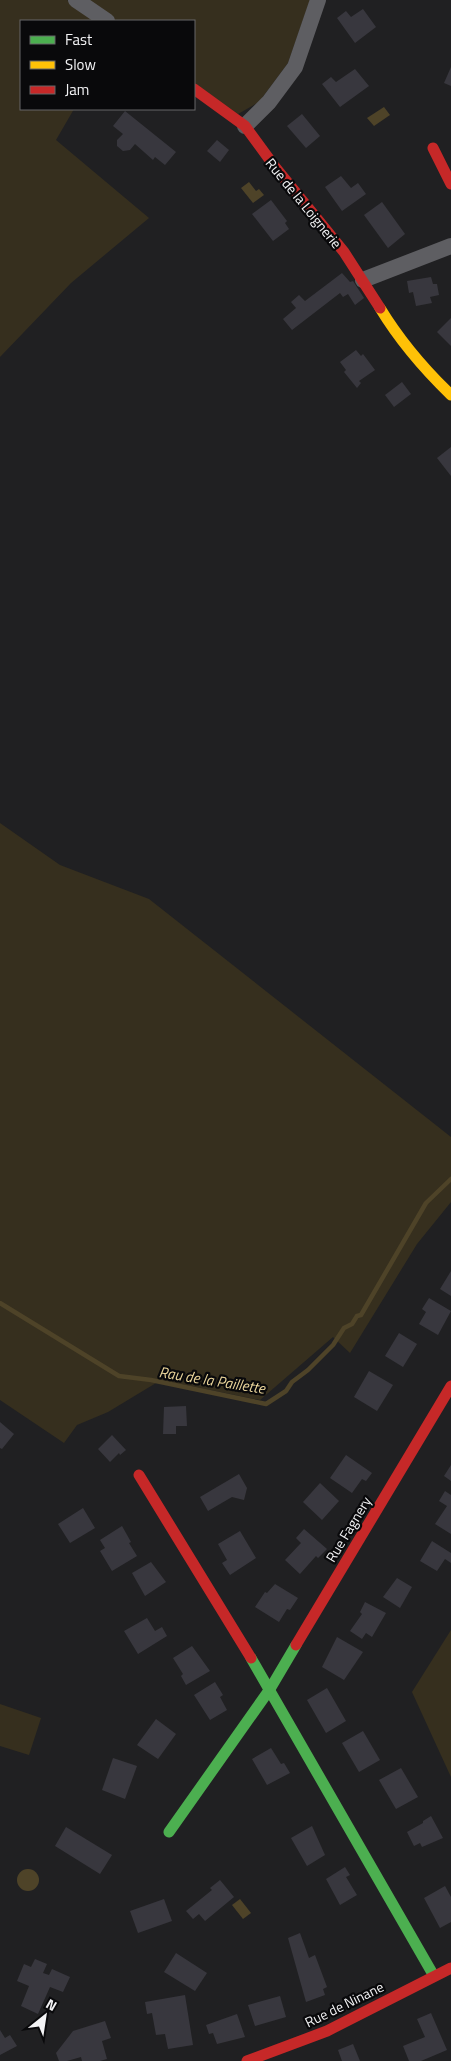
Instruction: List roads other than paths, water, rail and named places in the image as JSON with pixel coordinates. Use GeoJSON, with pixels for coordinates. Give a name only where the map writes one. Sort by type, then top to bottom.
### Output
{"type":"FeatureCollection","features":[{"type":"Feature","properties":{"kind":"street"},"geometry":{"type":"LineString","coordinates":[[76,0],[106,20]]}},
{"type":"Feature","properties":{"kind":"street"},"geometry":{"type":"LineString","coordinates":[[245,126],[269,102],[295,67],[318,0]]}},
{"type":"Feature","properties":{"kind":"street","name":"Rue de la Loignerie"},"geometry":{"type":"LineString","coordinates":[[195,90],[245,126],[275,167],[329,233],[363,280],[399,339],[434,379],[451,395]]}},
{"type":"Feature","properties":{"kind":"street"},"geometry":{"type":"LineString","coordinates":[[433,148],[451,184]]}},
{"type":"Feature","properties":{"kind":"street"},"geometry":{"type":"LineString","coordinates":[[363,280],[451,246]]}},
{"type":"Feature","properties":{"kind":"street","name":"Rue Fagnery"},"geometry":{"type":"LineString","coordinates":[[169,1832],[270,1689],[451,1386]]}},
{"type":"Feature","properties":{"kind":"street"},"geometry":{"type":"LineString","coordinates":[[139,1476],[270,1689],[434,1976]]}},
{"type":"Feature","properties":{"kind":"street","name":"Rue de Ninane"},"geometry":{"type":"LineString","coordinates":[[247,2061],[327,2031],[451,1968]]}},
{"type":"Feature","properties":{"kind":"waterway","name":"Rau de la Paillette"},"geometry":{"type":"LineString","coordinates":[[0,1303],[119,1376],[151,1380],[266,1404],[286,1391],[292,1382],[308,1370],[333,1345],[344,1328],[352,1324],[357,1316],[361,1315],[426,1203],[451,1179]]}}]}
